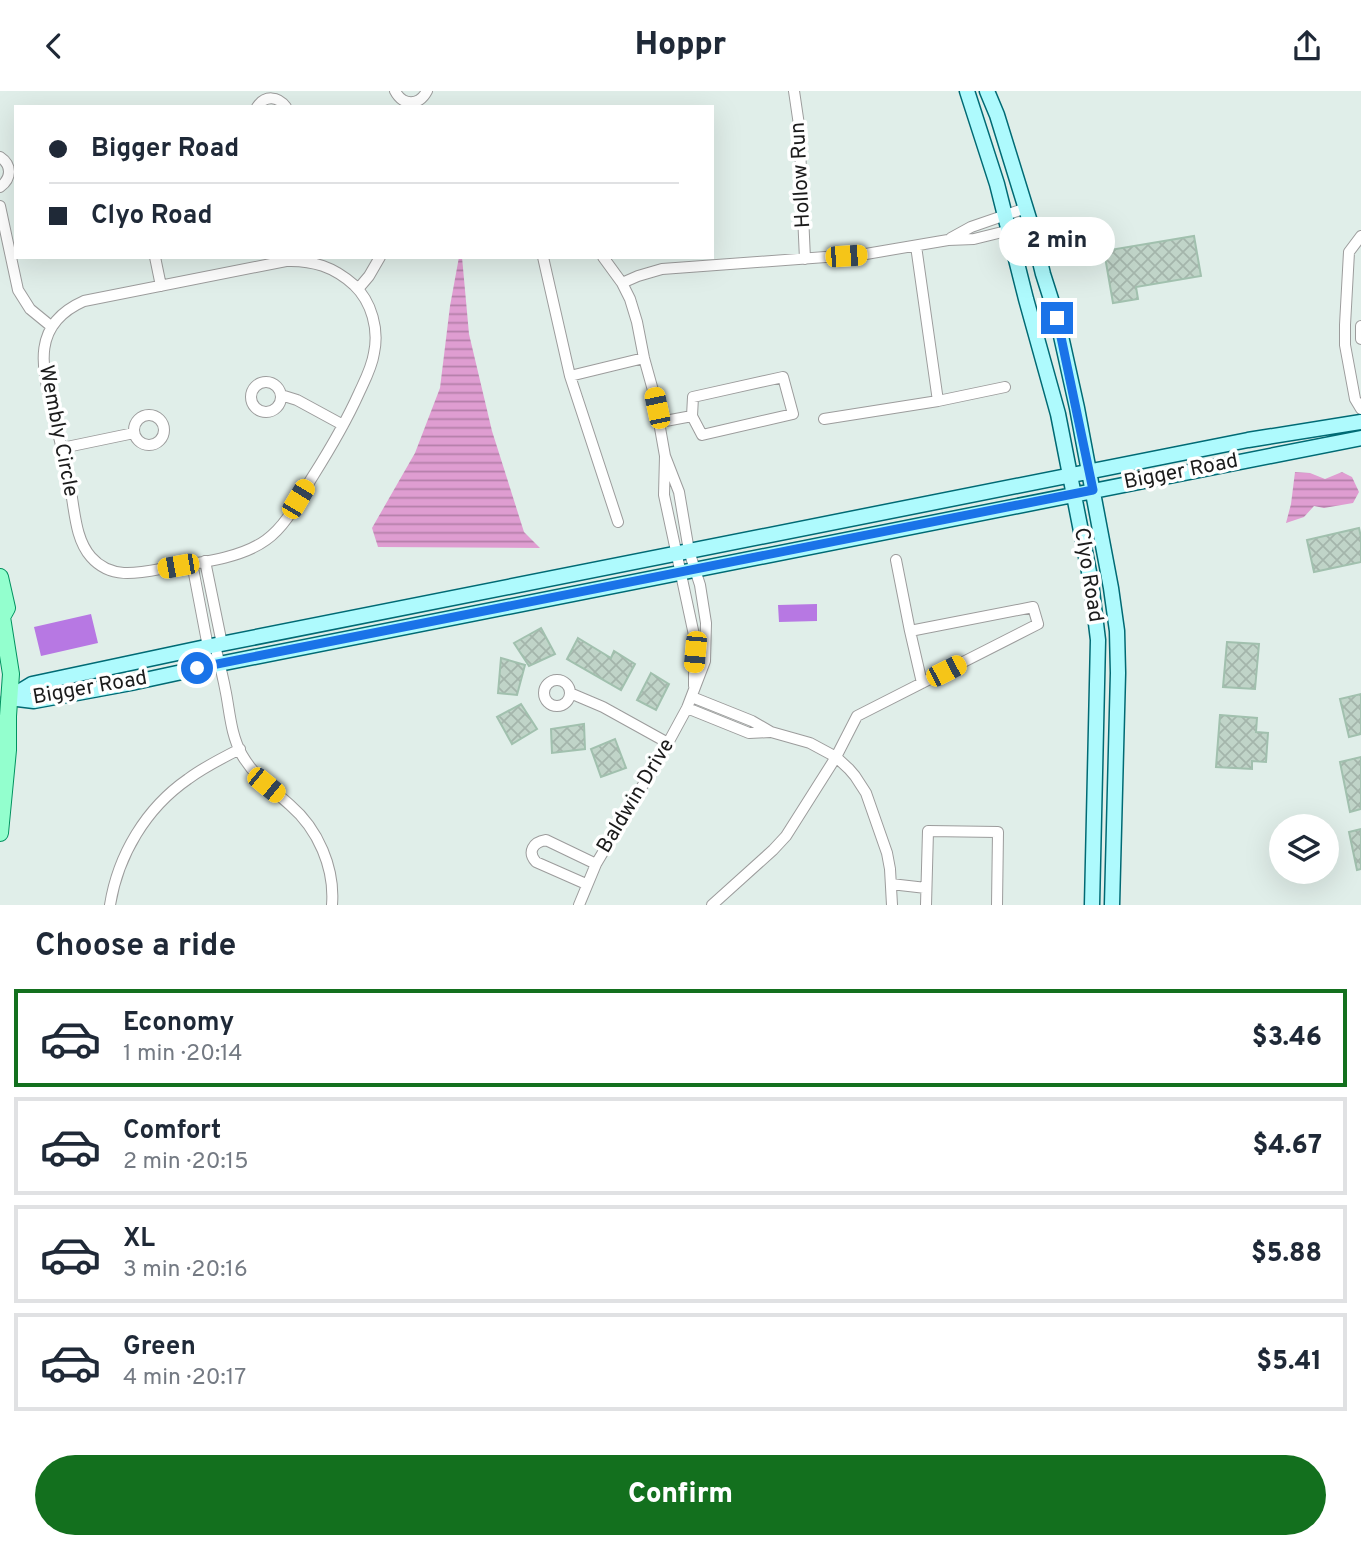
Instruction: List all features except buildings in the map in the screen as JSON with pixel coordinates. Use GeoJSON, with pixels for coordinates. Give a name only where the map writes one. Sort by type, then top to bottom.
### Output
{"type":"FeatureCollection","features":[{"type":"Feature","properties":{"kind":"main road"},"geometry":{"type":"LineString","coordinates":[[0,577],[7,608],[1,615],[11,674],[4,699],[8,750],[0,833]]}},
{"type":"Feature","properties":{"kind":"street"},"geometry":{"type":"LineString","coordinates":[[396,91],[402,100],[412,105],[423,98],[427,91]]}},
{"type":"Feature","properties":{"kind":"street","name":"Hollow Run"},"geometry":{"type":"LineString","coordinates":[[794,91],[799,125],[805,259]]}},
{"type":"Feature","properties":{"kind":"street","name":"Clyo Road"},"geometry":{"type":"LineString","coordinates":[[967,91],[997,184],[1058,414],[1091,582],[1098,641],[1093,905]]}},
{"type":"Feature","properties":{"kind":"street","name":"Clyo Road"},"geometry":{"type":"LineString","coordinates":[[987,91],[1026,208],[1061,336],[1111,588],[1117,631],[1118,673],[1112,905]]}},
{"type":"Feature","properties":{"kind":"street"},"geometry":{"type":"LineString","coordinates":[[258,105],[270,98],[281,100],[285,105]]}},
{"type":"Feature","properties":{"kind":"street"},"geometry":{"type":"LineString","coordinates":[[0,157],[7,163],[10,174],[0,187]]}},
{"type":"Feature","properties":{"kind":"street"},"geometry":{"type":"LineString","coordinates":[[0,206],[19,290],[30,309],[52,327]]}},
{"type":"Feature","properties":{"kind":"street"},"geometry":{"type":"LineString","coordinates":[[948,240],[971,227],[1026,208]]}},
{"type":"Feature","properties":{"kind":"street"},"geometry":{"type":"LineString","coordinates":[[622,283],[662,269],[866,254],[948,240],[974,239],[1031,225]]}},
{"type":"Feature","properties":{"kind":"street"},"geometry":{"type":"LineString","coordinates":[[1361,236],[1349,251],[1345,325],[1345,345],[1354,400],[1361,409]]}},
{"type":"Feature","properties":{"kind":"street"},"geometry":{"type":"LineString","coordinates":[[916,246],[938,401]]}},
{"type":"Feature","properties":{"kind":"street"},"geometry":{"type":"LineString","coordinates":[[155,259],[161,286]]}},
{"type":"Feature","properties":{"kind":"street","name":"Wembly Circle"},"geometry":{"type":"LineString","coordinates":[[286,259],[320,264],[358,289],[372,314],[376,340],[371,367],[334,444],[277,530],[255,546],[239,553],[121,574],[102,567],[92,559],[80,539],[43,370],[43,354],[52,327],[65,312],[84,302],[161,286],[286,259]]}},
{"type":"Feature","properties":{"kind":"street"},"geometry":{"type":"LineString","coordinates":[[358,289],[379,259]]}},
{"type":"Feature","properties":{"kind":"street"},"geometry":{"type":"LineString","coordinates":[[543,259],[570,376],[618,522]]}},
{"type":"Feature","properties":{"kind":"street"},"geometry":{"type":"LineString","coordinates":[[605,259],[622,283],[638,322],[665,456],[679,492],[687,571]]}},
{"type":"Feature","properties":{"kind":"street"},"geometry":{"type":"LineString","coordinates":[[1361,326],[1361,339]]}},
{"type":"Feature","properties":{"kind":"street"},"geometry":{"type":"LineString","coordinates":[[570,376],[644,358]]}},
{"type":"Feature","properties":{"kind":"street"},"geometry":{"type":"LineString","coordinates":[[783,377],[793,414],[702,435],[692,416],[693,397],[783,377]]}},
{"type":"Feature","properties":{"kind":"street"},"geometry":{"type":"LineString","coordinates":[[824,419],[938,401],[1005,387]]}},
{"type":"Feature","properties":{"kind":"street"},"geometry":{"type":"LineString","coordinates":[[281,395],[297,400],[343,425]]}},
{"type":"Feature","properties":{"kind":"street"},"geometry":{"type":"LineString","coordinates":[[660,422],[692,416]]}},
{"type":"Feature","properties":{"kind":"street","name":"Bigger Road"},"geometry":{"type":"LineString","coordinates":[[4,699],[32,684],[215,646],[1088,471],[1248,440],[1361,422]]}},
{"type":"Feature","properties":{"kind":"street"},"geometry":{"type":"LineString","coordinates":[[62,448],[134,433]]}},
{"type":"Feature","properties":{"kind":"street","name":"Bigger Road"},"geometry":{"type":"LineString","coordinates":[[4,699],[34,701],[131,683],[1361,438]]}},
{"type":"Feature","properties":{"kind":"street"},"geometry":{"type":"LineString","coordinates":[[896,560],[922,683]]}},
{"type":"Feature","properties":{"kind":"street"},"geometry":{"type":"LineString","coordinates":[[205,561],[215,646]]}},
{"type":"Feature","properties":{"kind":"street"},"geometry":{"type":"LineString","coordinates":[[192,563],[215,646],[232,732],[256,774],[302,816],[314,834],[328,866],[332,905]]}},
{"type":"Feature","properties":{"kind":"street","name":"Baldwin Drive"},"geometry":{"type":"LineString","coordinates":[[687,571],[694,635],[693,692]]}},
{"type":"Feature","properties":{"kind":"street","name":"Baldwin Drive"},"geometry":{"type":"LineString","coordinates":[[579,905],[596,864],[668,743],[701,675],[705,661],[706,623],[699,585],[687,571]]}},
{"type":"Feature","properties":{"kind":"street"},"geometry":{"type":"LineString","coordinates":[[712,905],[786,835],[836,757],[857,716],[1038,624],[1033,607],[910,631]]}},
{"type":"Feature","properties":{"kind":"street"},"geometry":{"type":"LineString","coordinates":[[693,692],[771,732],[810,743],[836,757],[855,776],[866,793],[887,853],[892,905]]}},
{"type":"Feature","properties":{"kind":"street"},"geometry":{"type":"LineString","coordinates":[[569,693],[603,707],[668,743]]}},
{"type":"Feature","properties":{"kind":"street"},"geometry":{"type":"LineString","coordinates":[[687,708],[748,733],[771,732]]}},
{"type":"Feature","properties":{"kind":"street"},"geometry":{"type":"LineString","coordinates":[[110,905],[116,876],[127,850],[152,811],[185,780],[240,749]]}},
{"type":"Feature","properties":{"kind":"street"},"geometry":{"type":"LineString","coordinates":[[926,905],[928,831],[998,832],[997,905]]}},
{"type":"Feature","properties":{"kind":"street"},"geometry":{"type":"LineString","coordinates":[[586,884],[536,862],[531,853],[533,848],[539,841],[546,840],[596,864]]}},
{"type":"Feature","properties":{"kind":"street"},"geometry":{"type":"LineString","coordinates":[[891,884],[926,888]]}},
{"type":"Feature","properties":{"kind":"shaded area"},"geometry":{"type":"Polygon","coordinates":[[[459,259],[462,259],[469,334],[492,431],[524,532],[540,548],[378,547],[372,528],[415,453],[440,388],[459,259]]]}},
{"type":"Feature","properties":{"kind":"shaded area"},"geometry":{"type":"Polygon","coordinates":[[[1295,472],[1310,473],[1325,479],[1342,472],[1352,477],[1359,492],[1353,503],[1324,508],[1314,506],[1304,517],[1286,523],[1295,472]]]}},
{"type":"Feature","properties":{"kind":"shaded area"},"geometry":{"type":"Polygon","coordinates":[[[817,604],[817,621],[779,622],[778,605],[817,604]]]}},
{"type":"Feature","properties":{"kind":"shaded area"},"geometry":{"type":"Polygon","coordinates":[[[91,614],[98,643],[41,656],[34,627],[91,614]]]}},
{"type":"Feature","properties":{"kind":"route"},"geometry":{"type":"LineString","coordinates":[[197,668],[1093,490],[1057,318]]}}]}
